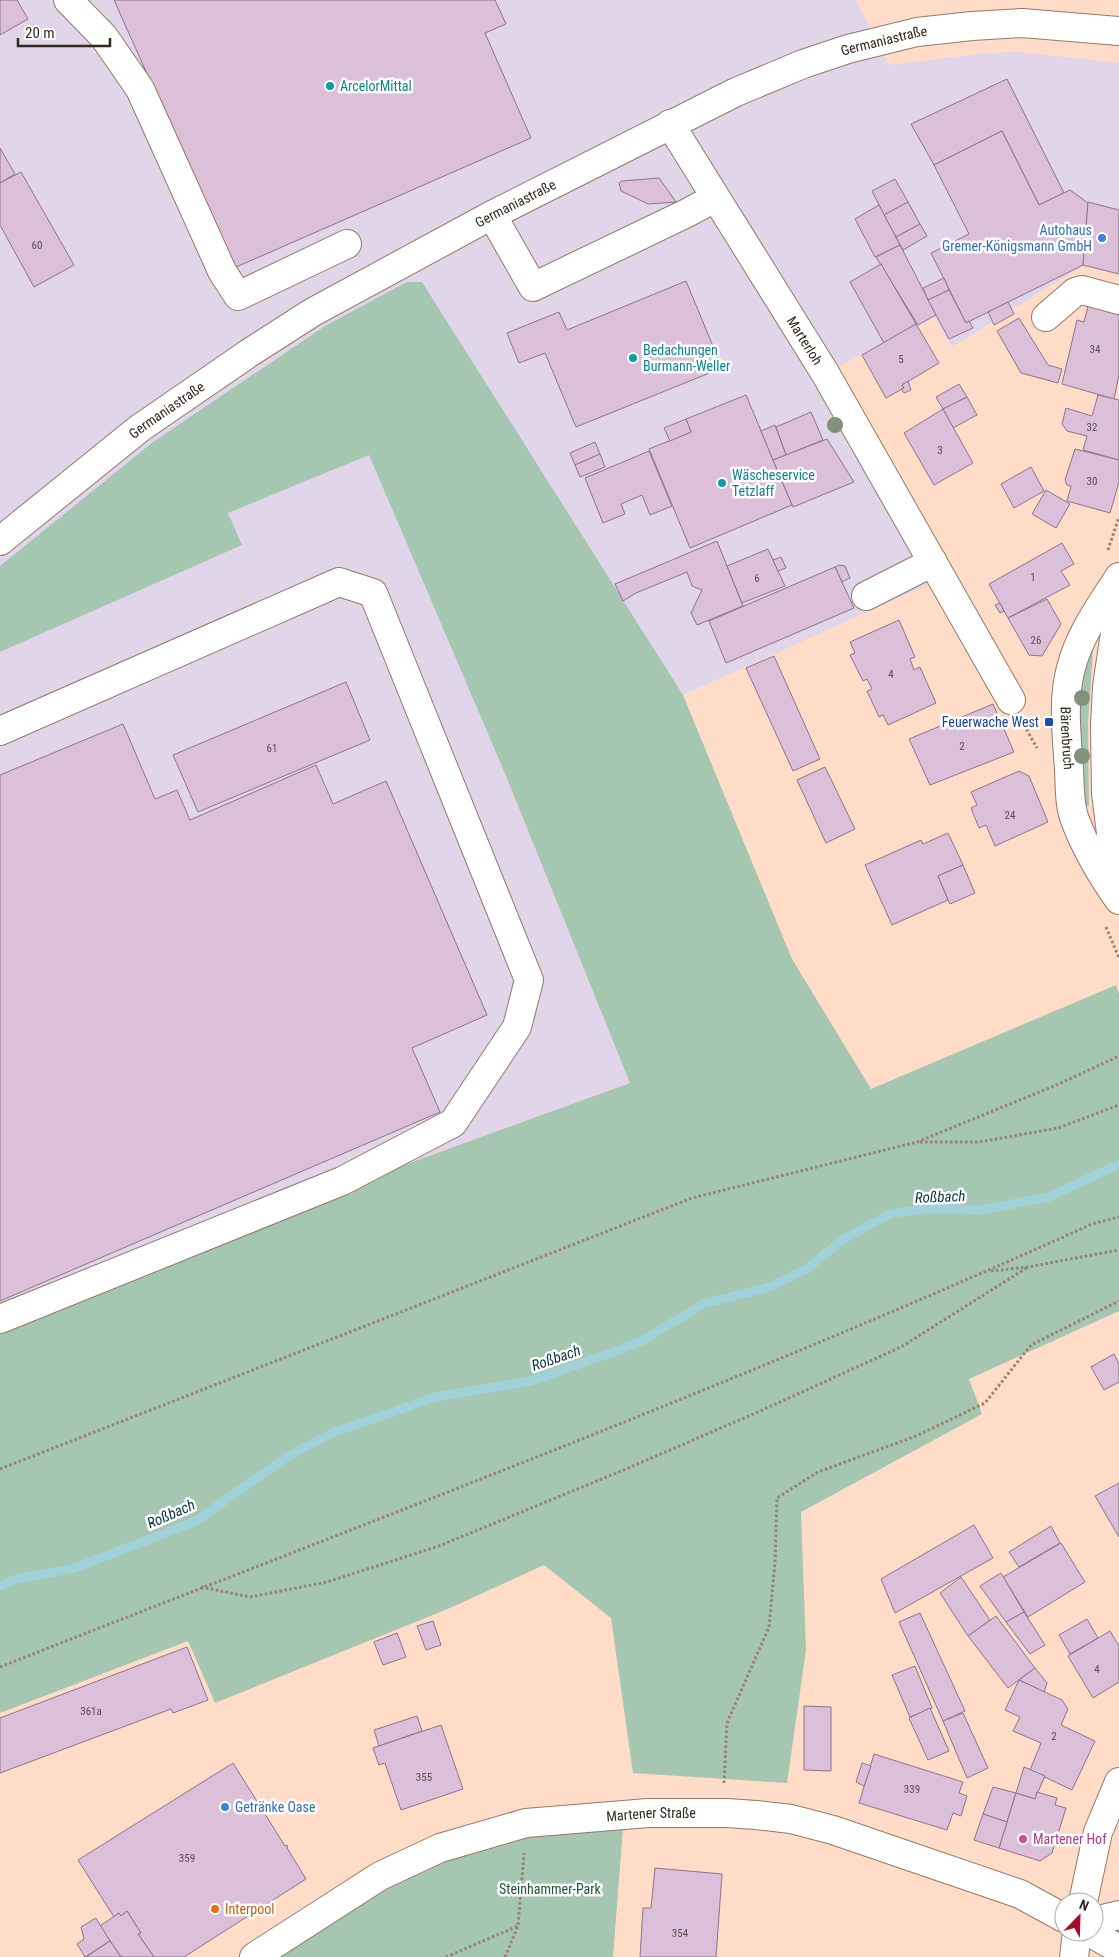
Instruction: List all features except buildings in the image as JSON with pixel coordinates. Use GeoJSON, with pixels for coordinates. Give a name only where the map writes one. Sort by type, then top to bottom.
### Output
{"type":"FeatureCollection","features":[{"type":"Feature","properties":{"kind":"street"},"geometry":{"type":"LineString","coordinates":[[68,0],[104,37],[140,89],[222,270],[238,296],[347,244]]}},
{"type":"Feature","properties":{"kind":"street","name":"Germaniastraße"},"geometry":{"type":"LineString","coordinates":[[0,541],[140,428],[249,353],[313,312],[492,216],[736,92],[803,64],[848,49],[917,32],[1022,23],[1111,28]]}},
{"type":"Feature","properties":{"kind":"street","name":"Marterloh"},"geometry":{"type":"LineString","coordinates":[[670,124],[825,374],[1011,700]]}},
{"type":"Feature","properties":{"kind":"street"},"geometry":{"type":"LineString","coordinates":[[492,216],[533,287],[688,214],[715,198]]}},
{"type":"Feature","properties":{"kind":"street"},"geometry":{"type":"LineString","coordinates":[[1046,317],[1075,292],[1082,290],[1119,300]]}},
{"type":"Feature","properties":{"kind":"street"},"geometry":{"type":"LineString","coordinates":[[866,596],[933,562]]}},
{"type":"Feature","properties":{"kind":"street","name":"Bärenbruch"},"geometry":{"type":"LineString","coordinates":[[1119,577],[1096,613],[1070,668],[1066,723],[1070,790],[1074,818],[1087,846],[1119,900]]}},
{"type":"Feature","properties":{"kind":"street"},"geometry":{"type":"LineString","coordinates":[[0,731],[339,582],[373,593],[529,980],[517,1027],[453,1123],[342,1181],[0,1319]]}},
{"type":"Feature","properties":{"kind":"street"},"geometry":{"type":"LineString","coordinates":[[1119,608],[1107,686],[1104,725],[1106,793],[1113,850],[1119,879]]}},
{"type":"Feature","properties":{"kind":"street"},"geometry":{"type":"LineString","coordinates":[[1085,1892],[1098,1832],[1119,1782]]}},
{"type":"Feature","properties":{"kind":"street","name":"Martener Straße"},"geometry":{"type":"LineString","coordinates":[[254,1957],[380,1876],[440,1848],[526,1823],[648,1813],[727,1813],[791,1819],[856,1836],[1020,1894],[1054,1913]]}},
{"type":"Feature","properties":{"kind":"street"},"geometry":{"type":"LineString","coordinates":[[1104,1919],[1119,1915]]}},
{"type":"Feature","properties":{"kind":"street"},"geometry":{"type":"LineString","coordinates":[[1104,1941],[1119,1950]]}},
{"type":"Feature","properties":{"kind":"street"},"geometry":{"type":"LineString","coordinates":[[1074,1957],[1076,1942]]}},
{"type":"Feature","properties":{"kind":"path"},"geometry":{"type":"LineString","coordinates":[[0,1469],[692,1198],[917,1142],[1059,1084],[1119,1056]]}},
{"type":"Feature","properties":{"kind":"path"},"geometry":{"type":"LineString","coordinates":[[917,1142],[979,1142],[1058,1128],[1119,1105]]}},
{"type":"Feature","properties":{"kind":"path"},"geometry":{"type":"LineString","coordinates":[[0,1667],[514,1465],[837,1335],[988,1271],[1092,1224],[1119,1217]]}},
{"type":"Feature","properties":{"kind":"path"},"geometry":{"type":"LineString","coordinates":[[988,1271],[1028,1267],[1119,1250]]}},
{"type":"Feature","properties":{"kind":"path"},"geometry":{"type":"LineString","coordinates":[[201,1587],[250,1597],[327,1582],[439,1546],[696,1439],[901,1347],[1028,1267]]}},
{"type":"Feature","properties":{"kind":"path"},"geometry":{"type":"LineString","coordinates":[[727,1813],[724,1782],[727,1723],[769,1627],[775,1562],[777,1498],[818,1472],[916,1436],[985,1403],[1031,1344],[1119,1301]]}},
{"type":"Feature","properties":{"kind":"path"},"geometry":{"type":"LineString","coordinates":[[506,1957],[518,1926],[524,1850]]}},
{"type":"Feature","properties":{"kind":"path"},"geometry":{"type":"LineString","coordinates":[[446,1957],[518,1926]]}},
{"type":"Feature","properties":{"kind":"shaded area"},"geometry":{"type":"Polygon","coordinates":[[[0,0],[856,0],[889,65],[986,53],[1021,52],[1119,63],[1119,274],[1084,265],[952,347],[934,316],[825,374],[936,581],[683,695],[504,771],[630,1083],[327,1193],[0,1326],[0,0]]]}},
{"type":"Feature","properties":{"kind":"green space"},"geometry":{"type":"Polygon","coordinates":[[[407,282],[422,282],[683,695],[792,959],[871,1089],[1116,985],[1119,994],[1119,1311],[969,1379],[982,1414],[801,1512],[806,1650],[787,1783],[633,1773],[611,1618],[544,1565],[450,1608],[215,1703],[188,1641],[0,1713],[0,1326],[327,1193],[630,1083],[504,771],[369,455],[228,513],[242,545],[0,652],[0,566],[153,442],[325,326],[407,282]]]}},
{"type":"Feature","properties":{"kind":"green space"},"geometry":{"type":"Polygon","coordinates":[[[1087,649],[1093,650],[1088,722],[1089,806],[1081,806],[1075,702],[1087,649]]]}},
{"type":"Feature","properties":{"kind":"green space","name":"Steinhammer-Park"},"geometry":{"type":"Polygon","coordinates":[[[624,1814],[613,1957],[254,1957],[399,1866],[624,1814]]]}},
{"type":"Feature","properties":{"kind":"waterway","name":"Roßbach"},"geometry":{"type":"LineString","coordinates":[[0,1586],[16,1579],[75,1568],[196,1521],[288,1456],[334,1432],[436,1397],[531,1381],[638,1343],[703,1304],[770,1287],[808,1268],[842,1240],[892,1213],[936,1208],[980,1210],[1049,1197],[1119,1164]]}},
{"type":"Feature","properties":{"kind":"place","name":"ArcelorMittal"},"geometry":{"type":"Point","coordinates":[330,86]}},
{"type":"Feature","properties":{"kind":"place","name":"Autohaus Gremer-Königsmann GmbH"},"geometry":{"type":"Point","coordinates":[1102,238]}},
{"type":"Feature","properties":{"kind":"place","name":"Bedachungen Burmann-Weller"},"geometry":{"type":"Point","coordinates":[633,358]}},
{"type":"Feature","properties":{"kind":"place","name":"Wäscheservice Tetzlaff"},"geometry":{"type":"Point","coordinates":[722,483]}},
{"type":"Feature","properties":{"kind":"place","name":"Feuerwache West"},"geometry":{"type":"Point","coordinates":[1049,722]}},
{"type":"Feature","properties":{"kind":"place","name":"Getränke Oase"},"geometry":{"type":"Point","coordinates":[225,1807]}},
{"type":"Feature","properties":{"kind":"place","name":"Martener Hof"},"geometry":{"type":"Point","coordinates":[1023,1839]}},
{"type":"Feature","properties":{"kind":"place","name":"Interpool"},"geometry":{"type":"Point","coordinates":[215,1909]}}]}
